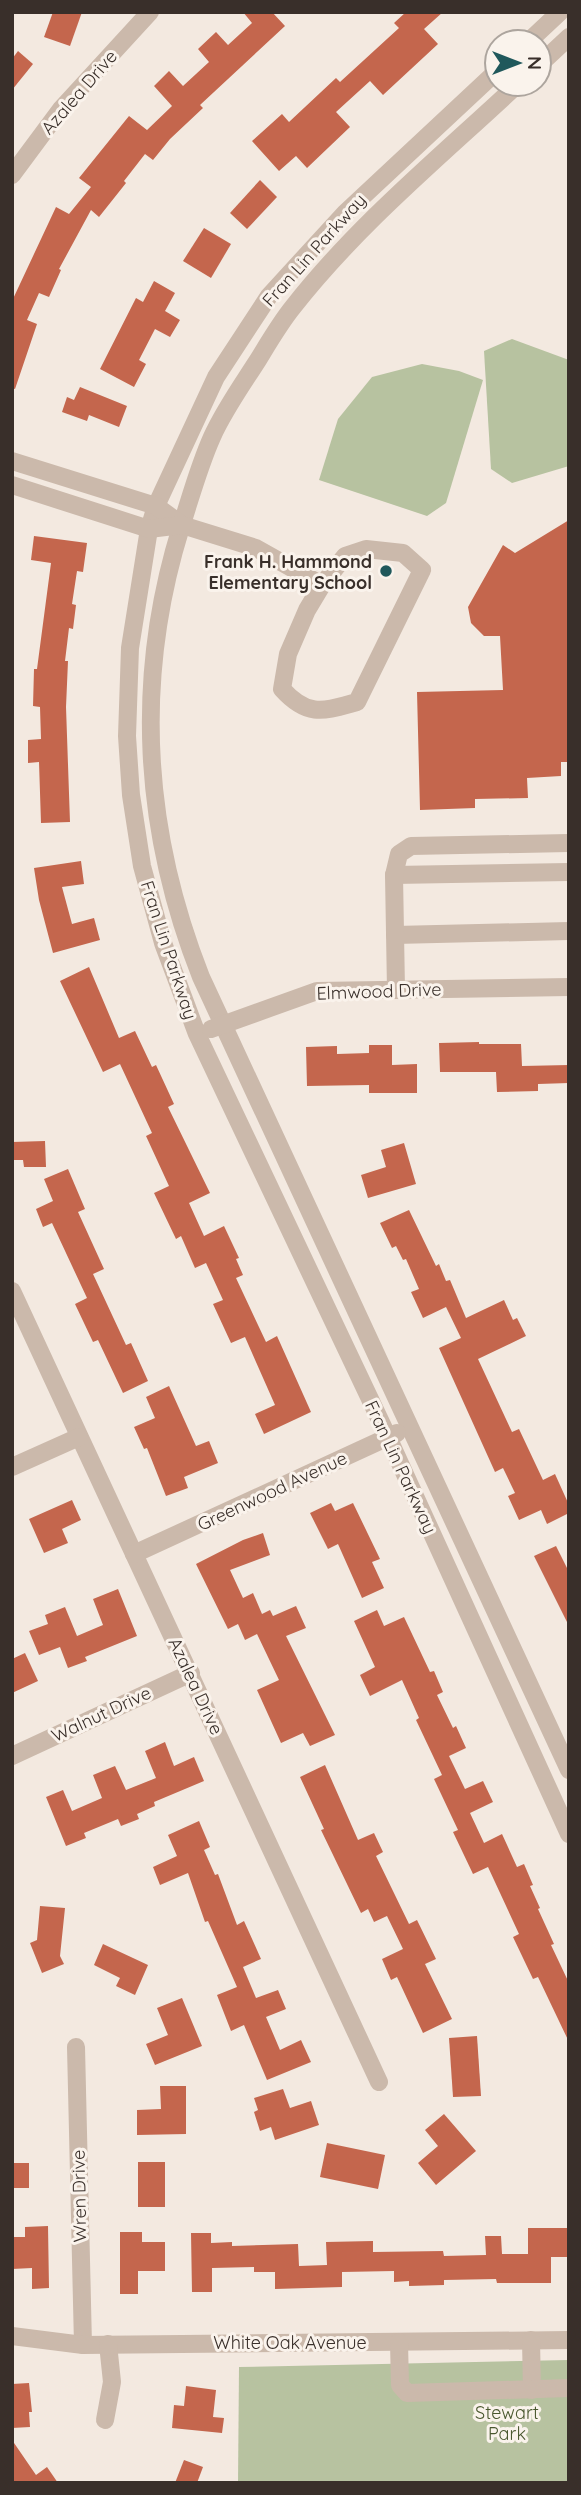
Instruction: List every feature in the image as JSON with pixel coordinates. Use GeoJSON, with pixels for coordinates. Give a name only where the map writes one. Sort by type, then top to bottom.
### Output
{"type":"FeatureCollection","features":[{"type":"Feature","properties":{"kind":"street","name":"Azalea Drive"},"geometry":{"type":"LineString","coordinates":[[12,175],[61,109],[150,12]]}},
{"type":"Feature","properties":{"kind":"street"},"geometry":{"type":"LineString","coordinates":[[543,28],[560,12]]}},
{"type":"Feature","properties":{"kind":"street"},"geometry":{"type":"LineString","coordinates":[[553,52],[569,37]]}},
{"type":"Feature","properties":{"kind":"street","name":"Fran Lin Parkway"},"geometry":{"type":"LineString","coordinates":[[483,84],[345,213],[269,296],[215,377],[156,506],[149,528],[130,648],[127,692],[130,783],[142,866],[153,910],[197,1034],[388,1437],[569,1834]]}},
{"type":"Feature","properties":{"kind":"street","name":"Fran Lin Parkway"},"geometry":{"type":"LineString","coordinates":[[503,98],[360,231],[292,308],[213,435],[192,487],[169,565],[154,652],[150,696],[152,767],[164,859],[175,904],[201,977],[569,1770]]}},
{"type":"Feature","properties":{"kind":"street"},"geometry":{"type":"LineString","coordinates":[[12,461],[156,506],[182,525],[256,548],[322,585]]}},
{"type":"Feature","properties":{"kind":"street"},"geometry":{"type":"LineString","coordinates":[[12,485],[149,528],[182,525]]}},
{"type":"Feature","properties":{"kind":"street"},"geometry":{"type":"LineString","coordinates":[[366,549],[403,553],[422,570],[358,702],[325,711],[296,705],[282,689],[288,654],[307,610],[322,585],[345,556],[366,549]]}},
{"type":"Feature","properties":{"kind":"street"},"geometry":{"type":"LineString","coordinates":[[396,990],[394,875],[399,854],[411,846],[569,843]]}},
{"type":"Feature","properties":{"kind":"street"},"geometry":{"type":"LineString","coordinates":[[394,875],[569,872]]}},
{"type":"Feature","properties":{"kind":"street"},"geometry":{"type":"LineString","coordinates":[[395,935],[569,931]]}},
{"type":"Feature","properties":{"kind":"street","name":"Elmwood Drive"},"geometry":{"type":"LineString","coordinates":[[197,1034],[317,991],[569,987]]}},
{"type":"Feature","properties":{"kind":"street","name":"Azalea Drive"},"geometry":{"type":"LineString","coordinates":[[12,1291],[379,2082]]}},
{"type":"Feature","properties":{"kind":"street","name":"Greenwood Avenue"},"geometry":{"type":"LineString","coordinates":[[134,1554],[410,1427]]}},
{"type":"Feature","properties":{"kind":"street"},"geometry":{"type":"LineString","coordinates":[[12,1467],[79,1437]]}},
{"type":"Feature","properties":{"kind":"street","name":"Walnut Drive"},"geometry":{"type":"LineString","coordinates":[[12,1756],[191,1673]]}},
{"type":"Feature","properties":{"kind":"street","name":"Wren Drive"},"geometry":{"type":"LineString","coordinates":[[76,2047],[83,2345]]}},
{"type":"Feature","properties":{"kind":"street","name":"White Oak Avenue"},"geometry":{"type":"LineString","coordinates":[[12,2336],[83,2345],[569,2340]]}},
{"type":"Feature","properties":{"kind":"street"},"geometry":{"type":"LineString","coordinates":[[531,2340],[532,2390]]}},
{"type":"Feature","properties":{"kind":"street"},"geometry":{"type":"LineString","coordinates":[[399,2342],[400,2385],[407,2393],[569,2388]]}},
{"type":"Feature","properties":{"kind":"street"},"geometry":{"type":"LineString","coordinates":[[105,2420],[112,2382],[108,2344]]}},
{"type":"Feature","properties":{"kind":"green space"},"geometry":{"type":"Polygon","coordinates":[[[512,339],[569,360],[569,466],[512,483],[491,469],[484,351],[512,339]]]}},
{"type":"Feature","properties":{"kind":"green space"},"geometry":{"type":"Polygon","coordinates":[[[422,364],[459,371],[483,380],[446,503],[427,516],[319,480],[338,419],[372,377],[422,364]]]}},
{"type":"Feature","properties":{"kind":"green space","name":"Stewart Park"},"geometry":{"type":"Polygon","coordinates":[[[569,2360],[569,2483],[238,2483],[239,2367],[569,2360]]]}},
{"type":"Feature","properties":{"kind":"building"},"geometry":{"type":"Polygon","coordinates":[[[53,12],[82,12],[70,46],[44,37],[53,12]]]}},
{"type":"Feature","properties":{"kind":"building"},"geometry":{"type":"Polygon","coordinates":[[[243,12],[272,12],[285,26],[200,105],[203,108],[170,139],[153,160],[145,154],[99,217],[91,210],[59,269],[61,270],[49,297],[39,293],[27,320],[37,324],[15,389],[12,388],[12,301],[56,207],[69,214],[91,187],[79,178],[129,116],[147,130],[172,106],[154,86],[169,71],[183,86],[209,62],[198,49],[216,32],[228,45],[252,23],[243,12]]]}},
{"type":"Feature","properties":{"kind":"building"},"geometry":{"type":"Polygon","coordinates":[[[406,12],[443,12],[424,29],[438,44],[383,95],[370,81],[336,112],[350,127],[307,168],[296,156],[279,171],[252,141],[282,114],[289,122],[336,78],[340,82],[399,28],[394,23],[406,12]]]}},
{"type":"Feature","properties":{"kind":"building"},"geometry":{"type":"Polygon","coordinates":[[[18,51],[33,64],[12,90],[12,59],[18,51]]]}},
{"type":"Feature","properties":{"kind":"building"},"geometry":{"type":"Polygon","coordinates":[[[260,180],[277,197],[247,229],[230,213],[260,180]]]}},
{"type":"Feature","properties":{"kind":"building"},"geometry":{"type":"Polygon","coordinates":[[[204,228],[231,244],[211,278],[183,261],[204,228]]]}},
{"type":"Feature","properties":{"kind":"building"},"geometry":{"type":"Polygon","coordinates":[[[154,281],[175,293],[165,311],[180,320],[170,337],[155,329],[139,360],[146,364],[134,387],[100,369],[136,298],[143,302],[154,281]]]}},
{"type":"Feature","properties":{"kind":"building"},"geometry":{"type":"Polygon","coordinates":[[[80,387],[127,406],[119,427],[89,415],[87,421],[62,412],[67,397],[74,400],[80,387]]]}},
{"type":"Feature","properties":{"kind":"building"},"geometry":{"type":"Polygon","coordinates":[[[569,520],[569,762],[561,762],[561,776],[527,778],[528,798],[475,799],[475,808],[420,810],[417,692],[503,690],[500,636],[484,636],[471,623],[468,607],[503,545],[515,553],[569,520]]]}},
{"type":"Feature","properties":{"kind":"building"},"geometry":{"type":"Polygon","coordinates":[[[34,536],[87,543],[83,572],[77,571],[72,604],[76,605],[73,629],[69,628],[65,661],[68,661],[66,707],[70,822],[41,823],[39,762],[28,763],[28,740],[41,739],[40,707],[33,706],[34,669],[37,669],[51,563],[31,560],[34,536]]]}},
{"type":"Feature","properties":{"kind":"building"},"geometry":{"type":"Polygon","coordinates":[[[81,861],[84,884],[62,887],[72,924],[94,918],[100,940],[53,953],[39,900],[34,868],[81,861]]]}},
{"type":"Feature","properties":{"kind":"building"},"geometry":{"type":"Polygon","coordinates":[[[89,967],[119,1038],[135,1031],[152,1067],[156,1065],[174,1104],[168,1107],[210,1193],[189,1203],[204,1236],[224,1226],[239,1258],[236,1259],[243,1275],[236,1278],[266,1342],[277,1336],[311,1412],[264,1434],[255,1414],[275,1405],[245,1337],[231,1343],[213,1304],[223,1300],[206,1263],[195,1268],[181,1236],[176,1239],[154,1193],[169,1186],[146,1136],[152,1133],[120,1064],[103,1072],[60,981],[89,967]]]}},
{"type":"Feature","properties":{"kind":"building"},"geometry":{"type":"Polygon","coordinates":[[[439,1043],[521,1044],[522,1066],[569,1065],[569,1083],[538,1084],[538,1091],[497,1092],[496,1072],[440,1072],[439,1043]]]}},
{"type":"Feature","properties":{"kind":"building"},"geometry":{"type":"Polygon","coordinates":[[[369,1045],[392,1045],[392,1065],[417,1064],[417,1093],[369,1093],[369,1085],[307,1086],[306,1047],[337,1046],[337,1054],[369,1053],[369,1045]]]}},
{"type":"Feature","properties":{"kind":"building"},"geometry":{"type":"Polygon","coordinates":[[[45,1141],[46,1167],[24,1167],[23,1160],[12,1160],[12,1142],[45,1141]]]}},
{"type":"Feature","properties":{"kind":"building"},"geometry":{"type":"Polygon","coordinates":[[[404,1143],[416,1184],[368,1198],[361,1175],[386,1167],[381,1150],[404,1143]]]}},
{"type":"Feature","properties":{"kind":"building"},"geometry":{"type":"Polygon","coordinates":[[[68,1169],[85,1209],[78,1212],[104,1269],[93,1274],[126,1345],[131,1343],[148,1381],[123,1393],[98,1340],[93,1342],[75,1304],[87,1298],[52,1223],[43,1227],[36,1209],[53,1201],[44,1179],[68,1169]]]}},
{"type":"Feature","properties":{"kind":"building"},"geometry":{"type":"Polygon","coordinates":[[[409,1210],[436,1266],[439,1264],[446,1281],[450,1280],[466,1318],[504,1300],[513,1320],[517,1318],[526,1336],[478,1359],[512,1432],[519,1429],[543,1480],[555,1474],[569,1505],[569,1513],[547,1524],[541,1510],[519,1520],[508,1496],[515,1493],[503,1468],[495,1472],[439,1348],[461,1338],[446,1307],[423,1318],[411,1292],[419,1289],[406,1259],[403,1260],[396,1246],[392,1248],[380,1223],[409,1210]]]}},
{"type":"Feature","properties":{"kind":"building"},"geometry":{"type":"Polygon","coordinates":[[[169,1386],[196,1446],[209,1441],[218,1463],[184,1477],[188,1488],[166,1496],[147,1448],[144,1449],[134,1427],[155,1418],[146,1397],[169,1386]]]}},
{"type":"Feature","properties":{"kind":"building"},"geometry":{"type":"Polygon","coordinates":[[[72,1500],[81,1520],[62,1529],[68,1543],[44,1553],[29,1519],[72,1500]]]}},
{"type":"Feature","properties":{"kind":"building"},"geometry":{"type":"Polygon","coordinates":[[[331,1503],[335,1511],[353,1503],[380,1559],[372,1562],[384,1588],[362,1598],[338,1544],[328,1549],[310,1513],[331,1503]]]}},
{"type":"Feature","properties":{"kind":"building"},"geometry":{"type":"Polygon","coordinates":[[[263,1533],[270,1555],[230,1570],[243,1598],[253,1593],[262,1614],[270,1610],[273,1616],[296,1606],[306,1628],[286,1636],[335,1735],[310,1746],[303,1733],[281,1743],[257,1690],[279,1680],[257,1634],[245,1640],[238,1624],[228,1629],[196,1564],[263,1533]]]}},
{"type":"Feature","properties":{"kind":"building"},"geometry":{"type":"Polygon","coordinates":[[[556,1546],[569,1572],[569,1626],[534,1556],[556,1546]]]}},
{"type":"Feature","properties":{"kind":"building"},"geometry":{"type":"Polygon","coordinates":[[[118,1589],[137,1636],[85,1657],[87,1661],[68,1668],[60,1647],[39,1655],[29,1631],[48,1624],[45,1615],[65,1607],[77,1636],[103,1625],[93,1599],[118,1589]]]}},
{"type":"Feature","properties":{"kind":"building"},"geometry":{"type":"Polygon","coordinates":[[[377,1610],[384,1626],[404,1617],[430,1672],[434,1671],[443,1692],[437,1695],[466,1748],[449,1756],[465,1789],[483,1781],[493,1802],[470,1813],[484,1843],[502,1834],[517,1867],[524,1864],[533,1885],[530,1886],[540,1908],[538,1909],[554,1944],[551,1945],[569,1983],[569,2042],[538,1977],[533,1979],[513,1937],[519,1934],[488,1867],[473,1874],[453,1832],[458,1830],[434,1779],[442,1775],[416,1720],[419,1718],[402,1680],[370,1696],[360,1675],[375,1667],[354,1621],[377,1610]]]}},
{"type":"Feature","properties":{"kind":"building"},"geometry":{"type":"Polygon","coordinates":[[[25,1653],[38,1681],[12,1693],[12,1659],[25,1653]]]}},
{"type":"Feature","properties":{"kind":"building"},"geometry":{"type":"Polygon","coordinates":[[[165,1742],[174,1766],[194,1757],[204,1781],[154,1802],[155,1806],[137,1814],[139,1819],[121,1826],[118,1819],[84,1833],[86,1838],[66,1846],[46,1797],[63,1790],[72,1811],[102,1798],[93,1775],[115,1766],[126,1790],[156,1778],[145,1751],[165,1742]]]}},
{"type":"Feature","properties":{"kind":"building"},"geometry":{"type":"Polygon","coordinates":[[[325,1765],[358,1840],[374,1833],[383,1852],[376,1856],[409,1924],[417,1920],[436,1959],[425,1964],[452,2019],[423,2033],[397,1977],[391,1980],[382,1959],[403,1949],[387,1916],[374,1922],[368,1909],[361,1913],[321,1830],[324,1829],[300,1777],[325,1765]]]}},
{"type":"Feature","properties":{"kind":"building"},"geometry":{"type":"Polygon","coordinates":[[[199,1821],[210,1847],[204,1850],[215,1875],[218,1874],[237,1925],[244,1921],[261,1959],[243,1967],[256,1998],[278,1990],[286,2009],[266,2017],[280,2050],[301,2040],[311,2062],[267,2080],[244,2025],[231,2031],[217,1995],[237,1987],[208,1921],[205,1922],[188,1873],[160,1885],[153,1867],[177,1856],[168,1835],[199,1821]]]}},
{"type":"Feature","properties":{"kind":"building"},"geometry":{"type":"Polygon","coordinates":[[[40,1906],[65,1908],[60,1956],[64,1964],[42,1973],[30,1943],[37,1940],[40,1906]]]}},
{"type":"Feature","properties":{"kind":"building"},"geometry":{"type":"Polygon","coordinates":[[[103,1944],[148,1965],[135,1995],[116,1986],[120,1978],[94,1965],[103,1944]]]}},
{"type":"Feature","properties":{"kind":"building"},"geometry":{"type":"Polygon","coordinates":[[[182,1998],[202,2046],[155,2065],[146,2044],[168,2035],[157,2008],[182,1998]]]}},
{"type":"Feature","properties":{"kind":"building"},"geometry":{"type":"Polygon","coordinates":[[[477,2036],[481,2096],[453,2097],[449,2038],[477,2036]]]}},
{"type":"Feature","properties":{"kind":"building"},"geometry":{"type":"Polygon","coordinates":[[[160,2086],[186,2086],[186,2134],[137,2135],[137,2110],[161,2109],[160,2086]]]}},
{"type":"Feature","properties":{"kind":"building"},"geometry":{"type":"Polygon","coordinates":[[[283,2089],[290,2108],[311,2101],[319,2125],[275,2140],[271,2127],[260,2131],[254,2112],[258,2110],[254,2098],[283,2089]]]}},
{"type":"Feature","properties":{"kind":"building"},"geometry":{"type":"Polygon","coordinates":[[[444,2114],[476,2151],[436,2185],[418,2163],[438,2146],[425,2130],[444,2114]]]}},
{"type":"Feature","properties":{"kind":"building"},"geometry":{"type":"Polygon","coordinates":[[[327,2143],[385,2155],[378,2189],[320,2177],[327,2143]]]}},
{"type":"Feature","properties":{"kind":"building"},"geometry":{"type":"Polygon","coordinates":[[[138,2162],[165,2162],[165,2207],[138,2207],[138,2162]]]}},
{"type":"Feature","properties":{"kind":"building"},"geometry":{"type":"Polygon","coordinates":[[[12,2163],[29,2163],[29,2188],[12,2188],[12,2163]]]}},
{"type":"Feature","properties":{"kind":"building"},"geometry":{"type":"Polygon","coordinates":[[[48,2226],[49,2288],[32,2289],[32,2268],[12,2269],[12,2237],[25,2237],[25,2227],[48,2226]]]}},
{"type":"Feature","properties":{"kind":"building"},"geometry":{"type":"Polygon","coordinates":[[[528,2228],[569,2228],[569,2257],[551,2257],[551,2283],[497,2283],[496,2279],[444,2280],[444,2285],[409,2286],[409,2281],[394,2282],[394,2271],[342,2272],[342,2287],[275,2289],[275,2272],[254,2272],[254,2267],[212,2268],[212,2292],[192,2292],[191,2233],[211,2233],[211,2243],[232,2242],[232,2246],[298,2244],[299,2266],[327,2265],[326,2242],[373,2241],[373,2252],[443,2251],[444,2256],[486,2255],[485,2236],[501,2236],[502,2254],[528,2254],[528,2228]]]}},
{"type":"Feature","properties":{"kind":"building"},"geometry":{"type":"Polygon","coordinates":[[[120,2232],[142,2232],[142,2242],[165,2242],[165,2271],[138,2271],[138,2294],[120,2294],[120,2232]]]}},
{"type":"Feature","properties":{"kind":"building"},"geometry":{"type":"Polygon","coordinates":[[[29,2383],[32,2412],[29,2412],[30,2427],[12,2428],[12,2384],[29,2383]]]}},
{"type":"Feature","properties":{"kind":"building"},"geometry":{"type":"Polygon","coordinates":[[[186,2386],[216,2390],[213,2417],[224,2418],[222,2433],[172,2428],[174,2405],[184,2406],[186,2386]]]}},
{"type":"Feature","properties":{"kind":"building"},"geometry":{"type":"Polygon","coordinates":[[[12,2440],[36,2475],[47,2467],[58,2483],[12,2483],[12,2440]]]}},
{"type":"Feature","properties":{"kind":"building"},"geometry":{"type":"Polygon","coordinates":[[[184,2460],[203,2467],[197,2483],[175,2483],[184,2460]]]}},
{"type":"Feature","properties":{"kind":"place","name":"Frank H. Hammond Elementary School"},"geometry":{"type":"Point","coordinates":[386,571]}}]}
